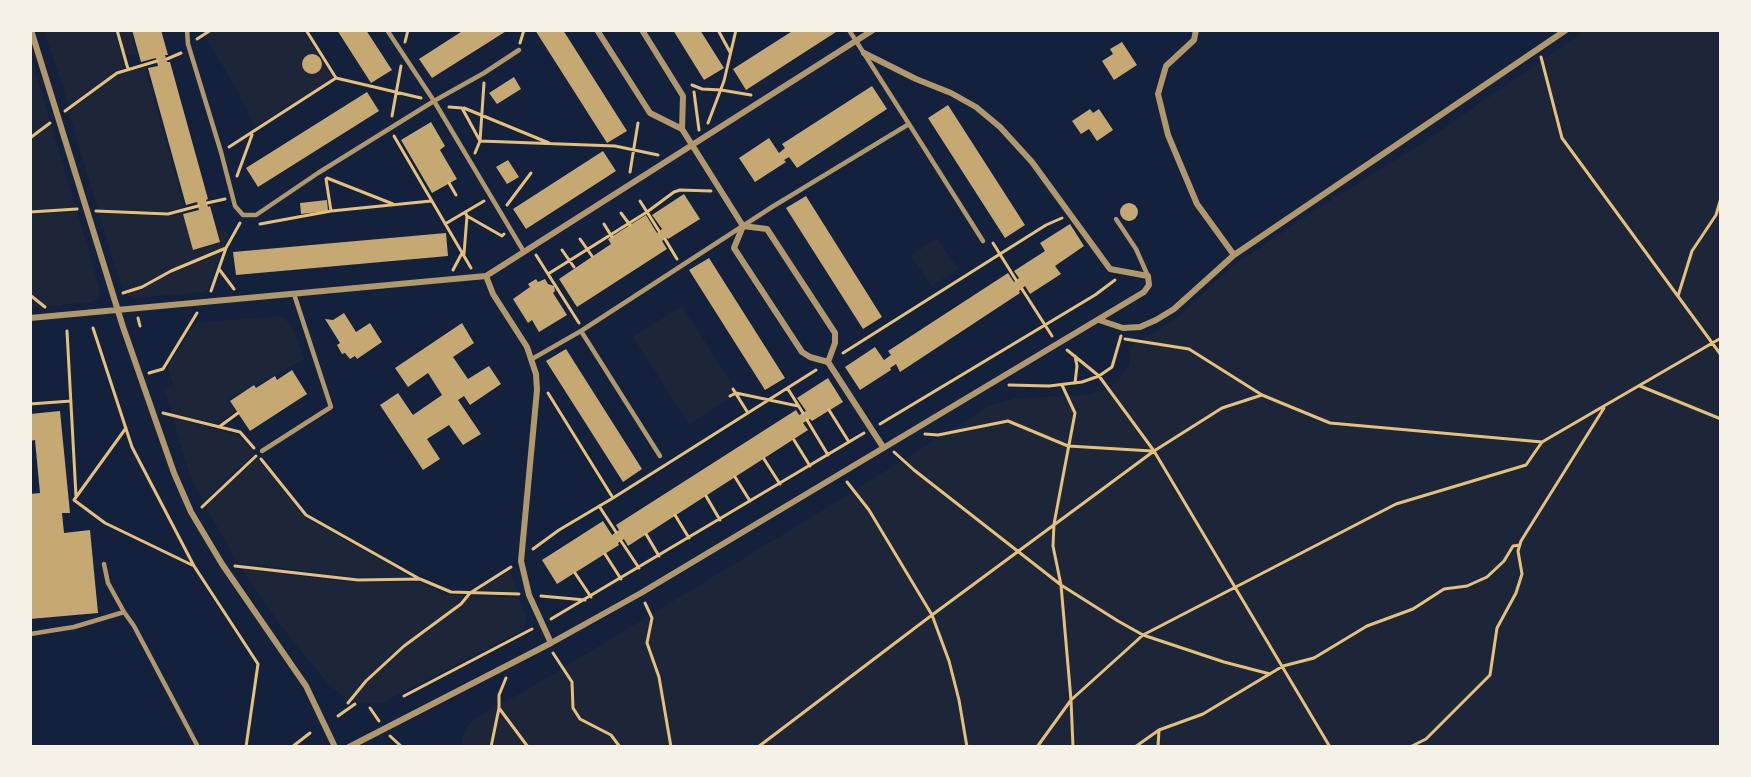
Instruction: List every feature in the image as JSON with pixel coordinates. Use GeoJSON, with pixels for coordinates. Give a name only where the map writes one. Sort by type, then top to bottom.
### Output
{"type":"FeatureCollection","features":[{"type":"Feature","properties":{"kind":"street"},"geometry":{"type":"LineString","coordinates":[[31,30],[139,376],[174,473],[187,502],[222,564],[306,686],[334,747]]}},
{"type":"Feature","properties":{"kind":"street"},"geometry":{"type":"LineString","coordinates":[[597,30],[650,113],[682,129]]}},
{"type":"Feature","properties":{"kind":"street"},"geometry":{"type":"LineString","coordinates":[[642,30],[683,96],[682,129],[691,145],[743,226],[767,229],[835,333],[835,343],[828,362]]}},
{"type":"Feature","properties":{"kind":"street"},"geometry":{"type":"LineString","coordinates":[[30,318],[486,276],[873,30]]}},
{"type":"Feature","properties":{"kind":"street"},"geometry":{"type":"LineString","coordinates":[[1196,30],[1194,40],[1166,66],[1158,94],[1168,135],[1197,204],[1234,255]]}},
{"type":"Feature","properties":{"kind":"street"},"geometry":{"type":"LineString","coordinates":[[1549,30],[1554,38]]}},
{"type":"Feature","properties":{"kind":"street"},"geometry":{"type":"LineString","coordinates":[[1099,320],[1124,328],[1140,327],[1165,314],[1234,255],[1566,30]]}},
{"type":"Feature","properties":{"kind":"street"},"geometry":{"type":"LineString","coordinates":[[349,747],[513,663],[641,593],[1144,292],[1149,285],[1148,276],[1110,269],[1032,162],[1000,127],[976,107],[951,93],[916,79],[864,53]]}},
{"type":"Feature","properties":{"kind":"street"},"geometry":{"type":"LineString","coordinates":[[743,226],[735,248],[802,352],[828,362],[871,429],[885,446]]}},
{"type":"Feature","properties":{"kind":"street"},"geometry":{"type":"LineString","coordinates":[[486,276],[493,294],[527,347],[532,359],[537,390],[520,561],[549,644]]}},
{"type":"Feature","properties":{"kind":"lane"},"geometry":{"type":"LineString","coordinates":[[187,30],[188,44],[235,206],[243,215],[256,215],[318,173],[519,50]]}},
{"type":"Feature","properties":{"kind":"lane"},"geometry":{"type":"LineString","coordinates":[[387,30],[438,106],[524,252]]}},
{"type":"Feature","properties":{"kind":"lane"},"geometry":{"type":"LineString","coordinates":[[849,30],[983,241]]}},
{"type":"Feature","properties":{"kind":"lane"},"geometry":{"type":"LineString","coordinates":[[532,359],[582,330],[743,226],[909,124]]}},
{"type":"Feature","properties":{"kind":"lane"},"geometry":{"type":"LineString","coordinates":[[1116,219],[1136,249],[1148,276]]}},
{"type":"Feature","properties":{"kind":"lane"},"geometry":{"type":"LineString","coordinates":[[260,452],[331,407],[294,294]]}},
{"type":"Feature","properties":{"kind":"lane"},"geometry":{"type":"LineString","coordinates":[[582,330],[660,456]]}},
{"type":"Feature","properties":{"kind":"lane"},"geometry":{"type":"LineString","coordinates":[[104,564],[108,583],[123,612],[135,626],[198,747]]}},
{"type":"Feature","properties":{"kind":"lane"},"geometry":{"type":"LineString","coordinates":[[30,634],[74,627],[123,612]]}},
{"type":"Feature","properties":{"kind":"path"},"geometry":{"type":"LineString","coordinates":[[45,30],[59,30]]}},
{"type":"Feature","properties":{"kind":"path"},"geometry":{"type":"LineString","coordinates":[[117,30],[128,69]]}},
{"type":"Feature","properties":{"kind":"path"},"geometry":{"type":"LineString","coordinates":[[306,30],[336,78],[434,101]]}},
{"type":"Feature","properties":{"kind":"path"},"geometry":{"type":"LineString","coordinates":[[718,30],[730,54]]}},
{"type":"Feature","properties":{"kind":"path"},"geometry":{"type":"LineString","coordinates":[[711,132],[707,125],[721,90],[736,30]]}},
{"type":"Feature","properties":{"kind":"path"},"geometry":{"type":"LineString","coordinates":[[1539,50],[1562,138],[1721,356]]}},
{"type":"Feature","properties":{"kind":"path"},"geometry":{"type":"LineString","coordinates":[[166,59],[180,55]]}},
{"type":"Feature","properties":{"kind":"path"},"geometry":{"type":"LineString","coordinates":[[402,55],[390,128],[477,277]]}},
{"type":"Feature","properties":{"kind":"path"},"geometry":{"type":"LineString","coordinates":[[70,108],[113,75],[157,61]]}},
{"type":"Feature","properties":{"kind":"path"},"geometry":{"type":"LineString","coordinates":[[471,163],[480,141],[484,72]]}},
{"type":"Feature","properties":{"kind":"path"},"geometry":{"type":"LineString","coordinates":[[221,152],[336,78]]}},
{"type":"Feature","properties":{"kind":"path"},"geometry":{"type":"LineString","coordinates":[[690,79],[695,97],[699,140]]}},
{"type":"Feature","properties":{"kind":"path"},"geometry":{"type":"LineString","coordinates":[[692,85],[702,89],[751,94],[756,104]]}},
{"type":"Feature","properties":{"kind":"path"},"geometry":{"type":"LineString","coordinates":[[438,106],[462,108],[554,145]]}},
{"type":"Feature","properties":{"kind":"path"},"geometry":{"type":"LineString","coordinates":[[462,108],[480,141]]}},
{"type":"Feature","properties":{"kind":"path"},"geometry":{"type":"LineString","coordinates":[[30,138],[50,122]]}},
{"type":"Feature","properties":{"kind":"path"},"geometry":{"type":"LineString","coordinates":[[628,185],[638,123]]}},
{"type":"Feature","properties":{"kind":"path"},"geometry":{"type":"LineString","coordinates":[[207,203],[232,194],[253,133]]}},
{"type":"Feature","properties":{"kind":"path"},"geometry":{"type":"LineString","coordinates":[[480,141],[615,146],[672,158]]}},
{"type":"Feature","properties":{"kind":"path"},"geometry":{"type":"LineString","coordinates":[[501,214],[531,173]]}},
{"type":"Feature","properties":{"kind":"path"},"geometry":{"type":"LineString","coordinates":[[331,211],[326,177],[395,204]]}},
{"type":"Feature","properties":{"kind":"path"},"geometry":{"type":"LineString","coordinates":[[449,183],[456,195]]}},
{"type":"Feature","properties":{"kind":"path"},"geometry":{"type":"LineString","coordinates":[[548,274],[680,190],[721,192]]}},
{"type":"Feature","properties":{"kind":"path"},"geometry":{"type":"LineString","coordinates":[[445,224],[466,214],[491,197]]}},
{"type":"Feature","properties":{"kind":"path"},"geometry":{"type":"LineString","coordinates":[[1678,296],[1692,251],[1716,215],[1721,198]]}},
{"type":"Feature","properties":{"kind":"path"},"geometry":{"type":"LineString","coordinates":[[259,224],[331,211],[431,201]]}},
{"type":"Feature","properties":{"kind":"path"},"geometry":{"type":"LineString","coordinates":[[640,201],[659,231]]}},
{"type":"Feature","properties":{"kind":"path"},"geometry":{"type":"LineString","coordinates":[[100,212],[168,214],[198,206]]}},
{"type":"Feature","properties":{"kind":"path"},"geometry":{"type":"LineString","coordinates":[[30,212],[77,209]]}},
{"type":"Feature","properties":{"kind":"path"},"geometry":{"type":"LineString","coordinates":[[621,213],[629,224]]}},
{"type":"Feature","properties":{"kind":"path"},"geometry":{"type":"LineString","coordinates":[[466,214],[502,236],[511,230]]}},
{"type":"Feature","properties":{"kind":"path"},"geometry":{"type":"LineString","coordinates":[[448,280],[463,254],[466,214]]}},
{"type":"Feature","properties":{"kind":"path"},"geometry":{"type":"LineString","coordinates":[[839,356],[1046,225],[1070,214]]}},
{"type":"Feature","properties":{"kind":"path"},"geometry":{"type":"LineString","coordinates":[[210,294],[226,248],[243,215]]}},
{"type":"Feature","properties":{"kind":"path"},"geometry":{"type":"LineString","coordinates":[[240,222],[250,223]]}},
{"type":"Feature","properties":{"kind":"path"},"geometry":{"type":"LineString","coordinates":[[604,224],[611,236]]}},
{"type":"Feature","properties":{"kind":"path"},"geometry":{"type":"LineString","coordinates":[[580,239],[592,256]]}},
{"type":"Feature","properties":{"kind":"path"},"geometry":{"type":"LineString","coordinates":[[664,239],[681,266]]}},
{"type":"Feature","properties":{"kind":"path"},"geometry":{"type":"LineString","coordinates":[[983,241],[991,241],[1016,280]]}},
{"type":"Feature","properties":{"kind":"path"},"geometry":{"type":"LineString","coordinates":[[121,293],[142,287],[171,271],[226,248]]}},
{"type":"Feature","properties":{"kind":"path"},"geometry":{"type":"LineString","coordinates":[[562,250],[573,267]]}},
{"type":"Feature","properties":{"kind":"path"},"geometry":{"type":"LineString","coordinates":[[541,264],[582,330]]}},
{"type":"Feature","properties":{"kind":"path"},"geometry":{"type":"LineString","coordinates":[[219,269],[241,298]]}},
{"type":"Feature","properties":{"kind":"path"},"geometry":{"type":"LineString","coordinates":[[551,619],[1095,295],[1126,272]]}},
{"type":"Feature","properties":{"kind":"path"},"geometry":{"type":"LineString","coordinates":[[1022,289],[1044,325]]}},
{"type":"Feature","properties":{"kind":"path"},"geometry":{"type":"LineString","coordinates":[[139,376],[164,369],[200,309]]}},
{"type":"Feature","properties":{"kind":"path"},"geometry":{"type":"LineString","coordinates":[[138,316],[140,326]]}},
{"type":"Feature","properties":{"kind":"path"},"geometry":{"type":"LineString","coordinates":[[93,328],[137,458],[194,566],[258,664],[246,747]]}},
{"type":"Feature","properties":{"kind":"path"},"geometry":{"type":"LineString","coordinates":[[993,383],[1020,386],[1062,385],[1099,376],[1112,367],[1124,328]]}},
{"type":"Feature","properties":{"kind":"path"},"geometry":{"type":"LineString","coordinates":[[67,331],[76,497],[74,500],[105,523],[194,566]]}},
{"type":"Feature","properties":{"kind":"path"},"geometry":{"type":"LineString","coordinates":[[1037,747],[1071,700],[1143,635],[1396,504],[1526,465],[1542,442],[1721,338]]}},
{"type":"Feature","properties":{"kind":"path"},"geometry":{"type":"LineString","coordinates":[[1120,339],[1189,349],[1262,395],[1330,423],[1542,442]]}},
{"type":"Feature","properties":{"kind":"path"},"geometry":{"type":"LineString","coordinates":[[1057,344],[1099,376],[1154,451],[1330,747]]}},
{"type":"Feature","properties":{"kind":"path"},"geometry":{"type":"LineString","coordinates":[[1075,356],[1076,383]]}},
{"type":"Feature","properties":{"kind":"path"},"geometry":{"type":"LineString","coordinates":[[348,703],[382,666],[412,640],[461,604],[470,593],[520,561],[537,544],[816,370]]}},
{"type":"Feature","properties":{"kind":"path"},"geometry":{"type":"LineString","coordinates":[[1062,385],[1074,413],[1054,524],[1053,546],[1061,585],[1073,747]]}},
{"type":"Feature","properties":{"kind":"path"},"geometry":{"type":"LineString","coordinates":[[1640,386],[1721,419]]}},
{"type":"Feature","properties":{"kind":"path"},"geometry":{"type":"LineString","coordinates":[[788,388],[803,413]]}},
{"type":"Feature","properties":{"kind":"path"},"geometry":{"type":"LineString","coordinates":[[537,390],[546,390],[613,498]]}},
{"type":"Feature","properties":{"kind":"path"},"geometry":{"type":"LineString","coordinates":[[734,391],[798,406]]}},
{"type":"Feature","properties":{"kind":"path"},"geometry":{"type":"LineString","coordinates":[[730,396],[734,391]]}},
{"type":"Feature","properties":{"kind":"path"},"geometry":{"type":"LineString","coordinates":[[734,391],[748,413]]}},
{"type":"Feature","properties":{"kind":"path"},"geometry":{"type":"LineString","coordinates":[[758,747],[1017,551],[1154,451],[1222,408],[1262,395]]}},
{"type":"Feature","properties":{"kind":"path"},"geometry":{"type":"LineString","coordinates":[[30,404],[71,401]]}},
{"type":"Feature","properties":{"kind":"path"},"geometry":{"type":"LineString","coordinates":[[1410,747],[1426,739],[1490,675],[1497,628],[1516,593],[1522,574],[1518,551],[1521,541],[1606,405]]}},
{"type":"Feature","properties":{"kind":"path"},"geometry":{"type":"LineString","coordinates":[[152,410],[240,432],[260,452],[306,515],[420,579],[451,592],[586,600]]}},
{"type":"Feature","properties":{"kind":"path"},"geometry":{"type":"LineString","coordinates":[[829,410],[849,442]]}},
{"type":"Feature","properties":{"kind":"path"},"geometry":{"type":"LineString","coordinates":[[219,427],[238,413]]}},
{"type":"Feature","properties":{"kind":"path"},"geometry":{"type":"LineString","coordinates":[[807,420],[828,455]]}},
{"type":"Feature","properties":{"kind":"path"},"geometry":{"type":"LineString","coordinates":[[908,432],[938,435],[1008,421],[1068,446],[1154,451]]}},
{"type":"Feature","properties":{"kind":"path"},"geometry":{"type":"LineString","coordinates":[[76,497],[126,428]]}},
{"type":"Feature","properties":{"kind":"path"},"geometry":{"type":"LineString","coordinates":[[794,440],[810,466]]}},
{"type":"Feature","properties":{"kind":"path"},"geometry":{"type":"LineString","coordinates":[[885,446],[1061,585],[1143,635],[1224,662],[1270,674]]}},
{"type":"Feature","properties":{"kind":"path"},"geometry":{"type":"LineString","coordinates":[[202,507],[260,452]]}},
{"type":"Feature","properties":{"kind":"path"},"geometry":{"type":"LineString","coordinates":[[764,459],[780,483]]}},
{"type":"Feature","properties":{"kind":"path"},"geometry":{"type":"LineString","coordinates":[[843,472],[849,486],[868,510],[932,615],[949,661],[967,747]]}},
{"type":"Feature","properties":{"kind":"path"},"geometry":{"type":"LineString","coordinates":[[735,477],[750,502]]}},
{"type":"Feature","properties":{"kind":"path"},"geometry":{"type":"LineString","coordinates":[[705,496],[720,519]]}},
{"type":"Feature","properties":{"kind":"path"},"geometry":{"type":"LineString","coordinates":[[599,506],[616,532]]}},
{"type":"Feature","properties":{"kind":"path"},"geometry":{"type":"LineString","coordinates":[[675,516],[689,538]]}},
{"type":"Feature","properties":{"kind":"path"},"geometry":{"type":"LineString","coordinates":[[646,534],[659,556]]}},
{"type":"Feature","properties":{"kind":"path"},"geometry":{"type":"LineString","coordinates":[[621,541],[639,568]]}},
{"type":"Feature","properties":{"kind":"path"},"geometry":{"type":"LineString","coordinates":[[1135,747],[1159,730],[1203,714],[1283,666],[1314,658],[1367,626],[1413,609],[1444,589],[1467,586],[1487,577],[1504,561],[1513,546],[1520,546]]}},
{"type":"Feature","properties":{"kind":"path"},"geometry":{"type":"LineString","coordinates":[[605,554],[621,579]]}},
{"type":"Feature","properties":{"kind":"path"},"geometry":{"type":"LineString","coordinates":[[222,564],[358,580],[420,579]]}},
{"type":"Feature","properties":{"kind":"path"},"geometry":{"type":"LineString","coordinates":[[575,573],[591,597]]}},
{"type":"Feature","properties":{"kind":"path"},"geometry":{"type":"LineString","coordinates":[[641,593],[652,618],[647,644],[659,677],[671,747]]}},
{"type":"Feature","properties":{"kind":"path"},"geometry":{"type":"LineString","coordinates":[[404,696],[532,629]]}},
{"type":"Feature","properties":{"kind":"path"},"geometry":{"type":"LineString","coordinates":[[549,644],[572,682],[573,708],[580,718],[611,735],[620,747]]}},
{"type":"Feature","properties":{"kind":"path"},"geometry":{"type":"LineString","coordinates":[[491,747],[499,708],[499,695],[513,663]]}},
{"type":"Feature","properties":{"kind":"path"},"geometry":{"type":"LineString","coordinates":[[338,716],[355,704]]}},
{"type":"Feature","properties":{"kind":"path"},"geometry":{"type":"LineString","coordinates":[[370,708],[384,729],[402,747]]}},
{"type":"Feature","properties":{"kind":"path"},"geometry":{"type":"LineString","coordinates":[[499,708],[528,747]]}},
{"type":"Feature","properties":{"kind":"path"},"geometry":{"type":"LineString","coordinates":[[1158,747],[1159,730]]}},
{"type":"Feature","properties":{"kind":"path"},"geometry":{"type":"LineString","coordinates":[[292,747],[310,733]]}},
{"type":"Feature","properties":{"kind":"shaded area"},"geometry":{"type":"Polygon","coordinates":[[[72,30],[115,30],[125,67],[117,70],[69,106],[45,33],[72,30]]]}},
{"type":"Feature","properties":{"kind":"shaded area"},"geometry":{"type":"Polygon","coordinates":[[[119,30],[131,30],[138,55],[132,56],[125,53],[119,30]]]}},
{"type":"Feature","properties":{"kind":"shaded area"},"geometry":{"type":"Polygon","coordinates":[[[214,30],[303,30],[333,78],[255,127],[234,84],[204,36],[214,30]]]}},
{"type":"Feature","properties":{"kind":"shaded area"},"geometry":{"type":"Polygon","coordinates":[[[1586,30],[1721,30],[1721,747],[461,747],[464,731],[471,722],[494,707],[527,690],[991,405],[1016,398],[1087,395],[1106,390],[1119,380],[1129,365],[1130,350],[1134,344],[1175,320],[1234,265],[1314,211],[1427,140],[1586,30]]]}},
{"type":"Feature","properties":{"kind":"shaded area"},"geometry":{"type":"Polygon","coordinates":[[[30,54],[100,290],[98,298],[92,302],[30,308],[30,54]]]}},
{"type":"Feature","properties":{"kind":"shaded area"},"geometry":{"type":"Polygon","coordinates":[[[145,67],[184,206],[167,212],[98,210],[69,113],[71,109],[118,74],[145,67]]]}},
{"type":"Feature","properties":{"kind":"shaded area"},"geometry":{"type":"Polygon","coordinates":[[[99,213],[172,216],[182,213],[193,251],[221,243],[218,231],[227,231],[228,235],[208,289],[204,292],[135,298],[128,295],[120,282],[99,213]]]}},
{"type":"Feature","properties":{"kind":"shaded area"},"geometry":{"type":"Polygon","coordinates":[[[937,238],[958,269],[932,286],[911,256],[937,238]]]}},
{"type":"Feature","properties":{"kind":"shaded area"},"geometry":{"type":"Polygon","coordinates":[[[682,306],[738,393],[689,424],[633,337],[682,306]]]}},
{"type":"Feature","properties":{"kind":"shaded area"},"geometry":{"type":"Polygon","coordinates":[[[280,316],[291,324],[304,359],[227,400],[235,412],[217,424],[172,412],[164,391],[173,384],[168,367],[195,323],[280,316]]]}},
{"type":"Feature","properties":{"kind":"shaded area"},"geometry":{"type":"Polygon","coordinates":[[[173,418],[237,435],[255,453],[203,501],[190,476],[173,418]]]}},
{"type":"Feature","properties":{"kind":"shaded area"},"geometry":{"type":"Polygon","coordinates":[[[257,458],[306,518],[408,575],[406,577],[356,577],[238,563],[205,506],[257,458]]]}},
{"type":"Feature","properties":{"kind":"shaded area"},"geometry":{"type":"Polygon","coordinates":[[[242,569],[357,583],[420,582],[445,595],[519,598],[527,620],[524,629],[384,702],[354,701],[329,685],[281,626],[242,569]]]}},
{"type":"Feature","properties":{"kind":"shaded area"},"geometry":{"type":"Polygon","coordinates":[[[510,570],[517,592],[480,591],[480,589],[510,570]]]}},
{"type":"Feature","properties":{"kind":"building"},"geometry":{"type":"Polygon","coordinates":[[[132,30],[161,30],[168,55],[165,55],[167,62],[170,62],[208,199],[206,200],[208,207],[210,206],[220,242],[193,250],[183,214],[199,210],[197,202],[186,205],[148,68],[158,66],[156,58],[141,62],[132,30]]]}},
{"type":"Feature","properties":{"kind":"building"},"geometry":{"type":"Polygon","coordinates":[[[337,30],[366,30],[392,70],[371,83],[337,30]]]}},
{"type":"Feature","properties":{"kind":"building"},"geometry":{"type":"Polygon","coordinates":[[[464,30],[508,30],[432,78],[419,59],[464,30]]]}},
{"type":"Feature","properties":{"kind":"building"},"geometry":{"type":"Polygon","coordinates":[[[535,30],[563,30],[627,131],[607,143],[535,30]]]}},
{"type":"Feature","properties":{"kind":"building"},"geometry":{"type":"Polygon","coordinates":[[[673,30],[700,30],[724,68],[704,80],[673,30]]]}},
{"type":"Feature","properties":{"kind":"building"},"geometry":{"type":"Polygon","coordinates":[[[794,30],[835,30],[836,32],[746,90],[733,69],[794,30]]]}},
{"type":"Feature","properties":{"kind":"building"},"geometry":{"type":"Polygon","coordinates":[[[1122,42],[1137,65],[1114,80],[1102,61],[1113,54],[1110,49],[1122,42]]]}},
{"type":"Feature","properties":{"kind":"building"},"geometry":{"type":"Polygon","coordinates":[[[312,54],[319,57],[322,64],[319,71],[312,74],[305,71],[302,64],[305,57],[312,54]]]}},
{"type":"Feature","properties":{"kind":"building"},"geometry":{"type":"Polygon","coordinates":[[[514,77],[521,89],[497,104],[489,93],[514,77]]]}},
{"type":"Feature","properties":{"kind":"building"},"geometry":{"type":"Polygon","coordinates":[[[872,86],[887,109],[797,168],[789,157],[784,160],[786,162],[755,182],[739,158],[769,138],[779,153],[785,148],[782,144],[872,86]]]}},
{"type":"Feature","properties":{"kind":"building"},"geometry":{"type":"Polygon","coordinates":[[[367,92],[379,111],[258,187],[246,168],[367,92]]]}},
{"type":"Feature","properties":{"kind":"building"},"geometry":{"type":"Polygon","coordinates":[[[948,105],[1025,225],[1005,238],[928,118],[948,105]]]}},
{"type":"Feature","properties":{"kind":"building"},"geometry":{"type":"Polygon","coordinates":[[[1090,109],[1093,113],[1099,109],[1113,130],[1097,141],[1089,129],[1081,134],[1072,121],[1090,109]]]}},
{"type":"Feature","properties":{"kind":"building"},"geometry":{"type":"Polygon","coordinates":[[[431,122],[445,146],[440,150],[457,179],[432,193],[401,140],[431,122]]]}},
{"type":"Feature","properties":{"kind":"building"},"geometry":{"type":"Polygon","coordinates":[[[603,151],[616,171],[526,229],[513,209],[603,151]]]}},
{"type":"Feature","properties":{"kind":"building"},"geometry":{"type":"Polygon","coordinates":[[[508,160],[519,177],[507,184],[496,167],[508,160]]]}},
{"type":"Feature","properties":{"kind":"building"},"geometry":{"type":"Polygon","coordinates":[[[684,194],[700,219],[662,241],[667,249],[577,307],[559,279],[611,244],[608,239],[646,215],[657,233],[662,229],[652,215],[684,194]]]}},
{"type":"Feature","properties":{"kind":"building"},"geometry":{"type":"Polygon","coordinates":[[[806,196],[882,317],[863,329],[786,208],[806,196]]]}},
{"type":"Feature","properties":{"kind":"building"},"geometry":{"type":"Polygon","coordinates":[[[327,200],[328,211],[301,214],[300,203],[327,200]]]}},
{"type":"Feature","properties":{"kind":"building"},"geometry":{"type":"Polygon","coordinates":[[[1125,203],[1133,203],[1138,208],[1136,219],[1125,221],[1120,216],[1120,208],[1125,203]]]}},
{"type":"Feature","properties":{"kind":"building"},"geometry":{"type":"Polygon","coordinates":[[[1070,224],[1084,246],[1055,266],[1061,274],[1030,294],[1025,286],[1019,291],[1020,293],[900,372],[896,364],[890,368],[891,370],[860,390],[845,367],[875,347],[884,360],[891,355],[888,351],[1008,273],[1014,282],[1019,278],[1014,271],[1045,251],[1040,243],[1070,224]]]}},
{"type":"Feature","properties":{"kind":"building"},"geometry":{"type":"Polygon","coordinates":[[[446,233],[448,256],[236,275],[233,252],[446,233]]]}},
{"type":"Feature","properties":{"kind":"building"},"geometry":{"type":"Polygon","coordinates":[[[709,258],[785,378],[765,390],[689,270],[709,258]]]}},
{"type":"Feature","properties":{"kind":"building"},"geometry":{"type":"Polygon","coordinates":[[[536,279],[538,282],[545,279],[548,284],[554,286],[553,293],[567,315],[539,332],[532,320],[528,323],[513,299],[530,287],[528,284],[536,279]]]}},
{"type":"Feature","properties":{"kind":"building"},"geometry":{"type":"Polygon","coordinates":[[[344,313],[356,332],[370,323],[382,342],[357,359],[355,356],[350,359],[345,353],[342,354],[337,345],[340,343],[325,319],[333,320],[344,313]]]}},
{"type":"Feature","properties":{"kind":"building"},"geometry":{"type":"Polygon","coordinates":[[[462,323],[474,343],[453,357],[468,379],[489,366],[501,384],[470,405],[464,396],[458,400],[481,434],[463,445],[449,425],[427,439],[440,459],[423,470],[380,405],[398,393],[413,415],[442,395],[428,373],[408,387],[395,368],[462,323]]]}},
{"type":"Feature","properties":{"kind":"building"},"geometry":{"type":"Polygon","coordinates":[[[566,349],[642,469],[623,482],[546,361],[566,349]]]}},
{"type":"Feature","properties":{"kind":"building"},"geometry":{"type":"Polygon","coordinates":[[[292,370],[307,394],[250,431],[230,401],[254,385],[256,388],[275,376],[277,380],[292,370]]]}},
{"type":"Feature","properties":{"kind":"building"},"geometry":{"type":"Polygon","coordinates":[[[828,378],[843,402],[812,421],[810,419],[803,423],[808,430],[628,546],[624,539],[618,543],[619,545],[557,584],[542,560],[603,521],[612,535],[619,530],[616,525],[796,410],[799,415],[806,411],[797,398],[828,378]]]}},
{"type":"Feature","properties":{"kind":"building"},"geometry":{"type":"Polygon","coordinates":[[[60,411],[70,513],[62,513],[64,533],[90,530],[98,613],[30,619],[30,494],[40,493],[35,440],[30,441],[30,414],[60,411]]]}}]}
